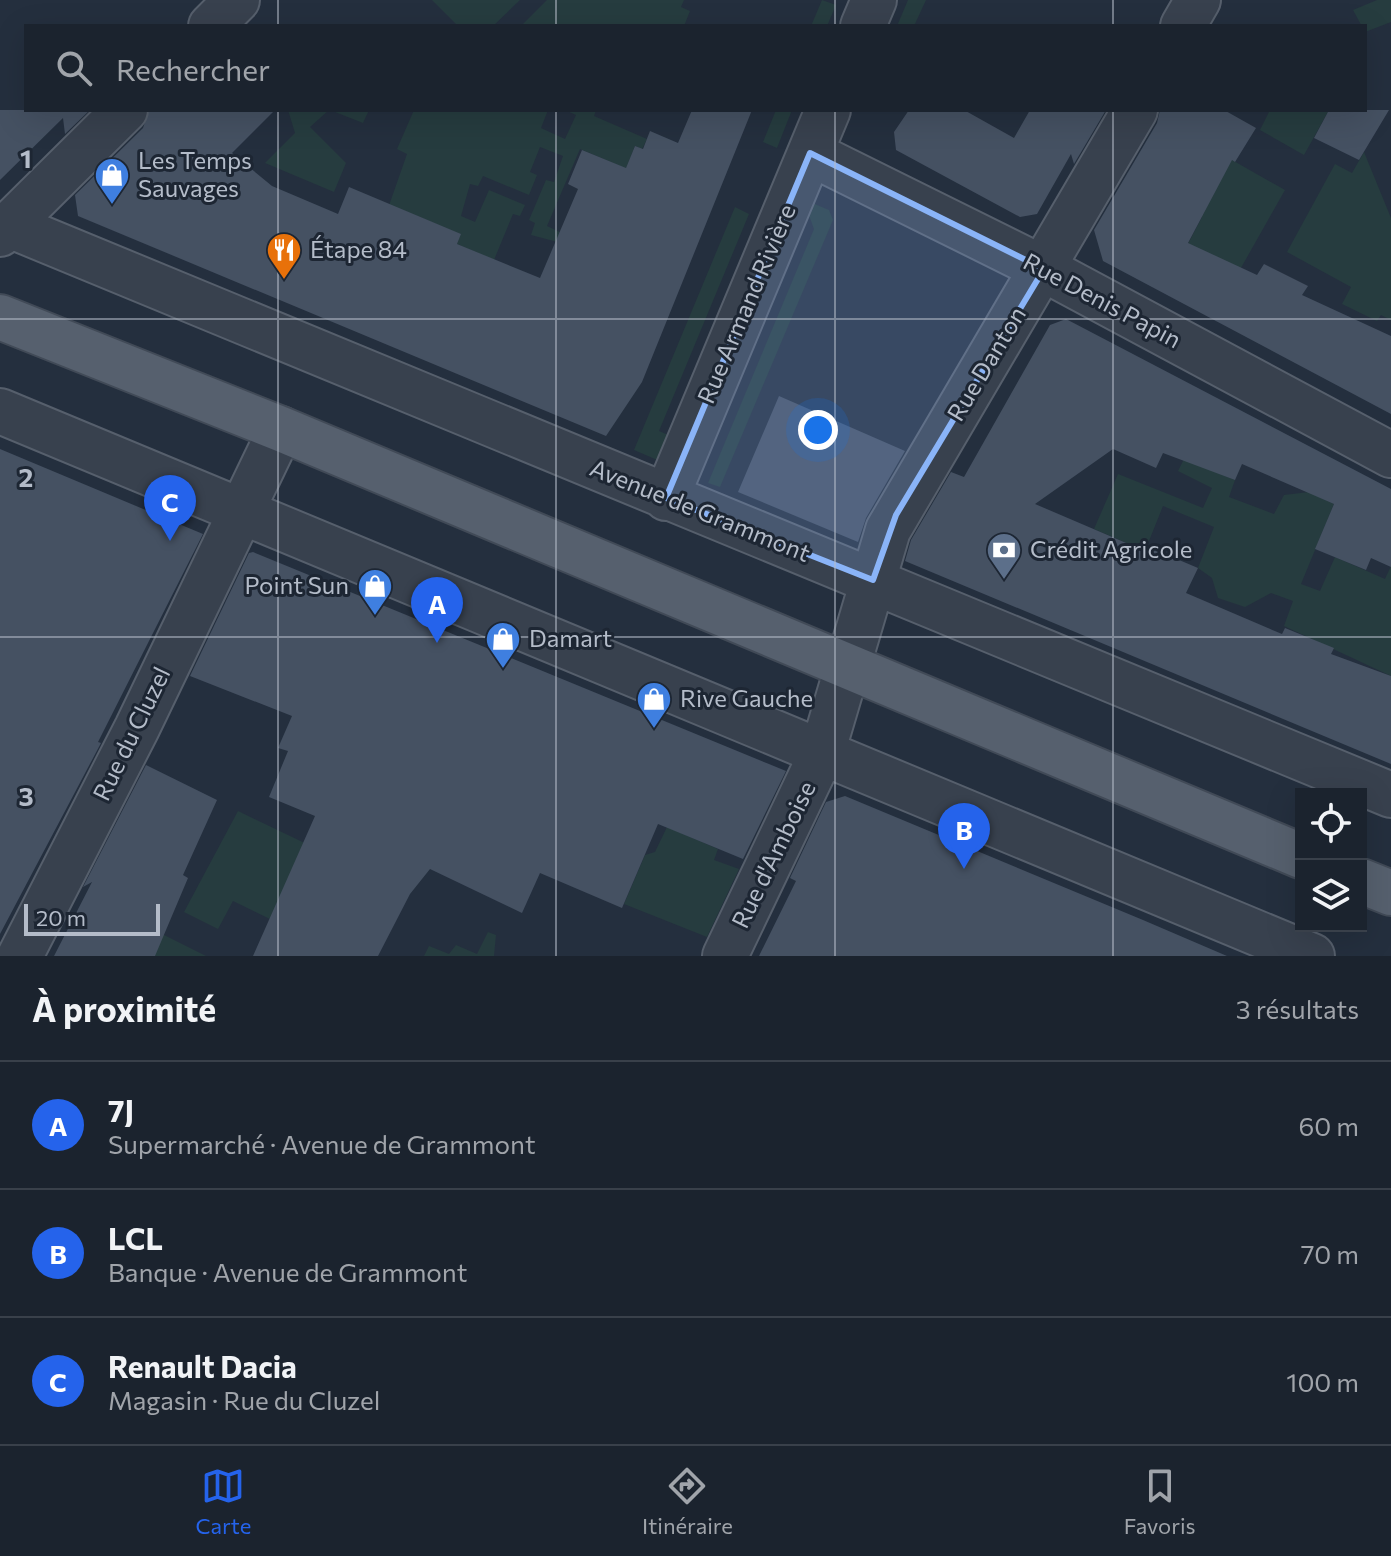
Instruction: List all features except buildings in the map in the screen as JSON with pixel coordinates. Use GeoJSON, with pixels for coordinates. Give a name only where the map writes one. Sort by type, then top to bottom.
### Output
{"type":"FeatureCollection","features":[{"type":"Feature","properties":{"kind":"main road"},"geometry":{"type":"LineString","coordinates":[[0,317],[281,429],[1295,854]]}},
{"type":"Feature","properties":{"kind":"main road"},"geometry":{"type":"LineString","coordinates":[[1367,883],[1391,893]]}},
{"type":"Feature","properties":{"kind":"street"},"geometry":{"type":"LineString","coordinates":[[213,24],[237,0]]}},
{"type":"Feature","properties":{"kind":"street"},"geometry":{"type":"LineString","coordinates":[[864,24],[874,0]]}},
{"type":"Feature","properties":{"kind":"street"},"geometry":{"type":"LineString","coordinates":[[1184,24],[1198,0]]}},
{"type":"Feature","properties":{"kind":"street"},"geometry":{"type":"LineString","coordinates":[[4,230],[123,112]]}},
{"type":"Feature","properties":{"kind":"street","name":"Rue Armand Rivière"},"geometry":{"type":"LineString","coordinates":[[666,498],[827,112]]}},
{"type":"Feature","properties":{"kind":"street","name":"Rue Danton"},"geometry":{"type":"LineString","coordinates":[[848,668],[873,580],[896,515],[1044,269],[1134,112]]}},
{"type":"Feature","properties":{"kind":"street","name":"Rue Denis Papin"},"geometry":{"type":"LineString","coordinates":[[810,153],[1044,269],[1391,455]]}},
{"type":"Feature","properties":{"kind":"street","name":"Avenue de Grammont"},"geometry":{"type":"LineString","coordinates":[[4,230],[873,580],[1391,795]]}},
{"type":"Feature","properties":{"kind":"street"},"geometry":{"type":"LineString","coordinates":[[0,411],[1312,956]]}},
{"type":"Feature","properties":{"kind":"street","name":"Rue du Cluzel"},"geometry":{"type":"LineString","coordinates":[[20,956],[137,728],[281,429]]}},
{"type":"Feature","properties":{"kind":"street","name":"Rue d'Amboise"},"geometry":{"type":"LineString","coordinates":[[725,956],[822,753],[848,668]]}},
{"type":"Feature","properties":{"kind":"highlighted area"},"geometry":{"type":"Polygon","coordinates":[[[810,153],[1044,269],[896,515],[873,580],[666,498],[810,153]]]}},
{"type":"Feature","properties":{"kind":"green space"},"geometry":{"type":"Polygon","coordinates":[[[432,0],[520,0],[495,24],[456,24],[432,0]]]}},
{"type":"Feature","properties":{"kind":"green space"},"geometry":{"type":"Polygon","coordinates":[[[547,0],[684,0],[681,7],[690,11],[685,24],[523,24],[547,0]]]}},
{"type":"Feature","properties":{"kind":"green space"},"geometry":{"type":"Polygon","coordinates":[[[822,0],[836,5],[828,24],[812,24],[822,0]]]}},
{"type":"Feature","properties":{"kind":"green space"},"geometry":{"type":"Polygon","coordinates":[[[908,0],[926,0],[915,24],[898,24],[908,0]]]}},
{"type":"Feature","properties":{"kind":"green space"},"geometry":{"type":"Polygon","coordinates":[[[1377,0],[1391,0],[1391,22],[1367,31],[1367,24],[1361,24],[1353,10],[1377,0]]]}},
{"type":"Feature","properties":{"kind":"green space"},"geometry":{"type":"Polygon","coordinates":[[[289,112],[327,112],[310,127],[346,163],[334,192],[265,163],[295,133],[289,112]]]}},
{"type":"Feature","properties":{"kind":"green space"},"geometry":{"type":"Polygon","coordinates":[[[335,112],[368,112],[363,123],[335,112]]]}},
{"type":"Feature","properties":{"kind":"green space"},"geometry":{"type":"Polygon","coordinates":[[[413,112],[547,112],[541,128],[565,139],[576,115],[569,112],[595,112],[594,116],[647,139],[642,149],[635,146],[625,171],[580,149],[547,226],[568,236],[565,244],[531,235],[535,223],[529,220],[546,180],[554,182],[563,156],[540,147],[530,172],[537,175],[529,195],[483,176],[478,186],[470,184],[461,216],[475,222],[489,190],[525,205],[520,216],[513,214],[494,260],[457,244],[460,234],[400,209],[386,214],[407,154],[397,149],[413,112]]]}},
{"type":"Feature","properties":{"kind":"green space"},"geometry":{"type":"Polygon","coordinates":[[[775,112],[791,112],[777,148],[763,142],[775,112]]]}},
{"type":"Feature","properties":{"kind":"green space"},"geometry":{"type":"Polygon","coordinates":[[[1269,112],[1328,112],[1304,155],[1260,130],[1269,112]]]}},
{"type":"Feature","properties":{"kind":"green space"},"geometry":{"type":"Polygon","coordinates":[[[1218,152],[1285,190],[1233,282],[1182,255],[1202,217],[1187,208],[1218,152]]]}},
{"type":"Feature","properties":{"kind":"green space"},"geometry":{"type":"Polygon","coordinates":[[[1364,152],[1391,218],[1391,320],[1381,315],[1377,321],[1342,304],[1351,287],[1287,252],[1335,164],[1352,173],[1364,152]]]}},
{"type":"Feature","properties":{"kind":"green space"},"geometry":{"type":"Polygon","coordinates":[[[810,202],[829,210],[833,220],[720,487],[708,483],[814,229],[807,210],[810,202]]]}},
{"type":"Feature","properties":{"kind":"green space"},"geometry":{"type":"Polygon","coordinates":[[[735,207],[749,214],[659,431],[673,437],[662,462],[634,450],[735,207]]]}},
{"type":"Feature","properties":{"kind":"green space"},"geometry":{"type":"Polygon","coordinates":[[[1184,459],[1235,480],[1229,497],[1274,514],[1284,495],[1309,492],[1334,504],[1301,584],[1320,591],[1335,557],[1385,579],[1391,566],[1391,676],[1284,626],[1293,601],[1271,593],[1245,607],[1218,598],[1212,578],[1198,568],[1214,527],[1163,506],[1145,551],[1094,529],[1118,474],[1203,508],[1212,488],[1178,471],[1184,459]]]}},
{"type":"Feature","properties":{"kind":"green space"},"geometry":{"type":"Polygon","coordinates":[[[238,811],[336,858],[270,919],[233,901],[218,929],[184,912],[238,811]]]}},
{"type":"Feature","properties":{"kind":"green space"},"geometry":{"type":"Polygon","coordinates":[[[667,827],[718,849],[714,860],[739,869],[707,937],[624,904],[645,855],[655,852],[667,827]]]}},
{"type":"Feature","properties":{"kind":"green space"},"geometry":{"type":"Polygon","coordinates":[[[152,929],[206,956],[139,956],[152,929]]]}},
{"type":"Feature","properties":{"kind":"green space"},"geometry":{"type":"Polygon","coordinates":[[[488,932],[496,935],[494,956],[424,956],[429,946],[449,954],[456,945],[477,954],[488,932]]]}},
{"type":"Feature","properties":{"kind":"place","name":"Les Temps Sauvages"},"geometry":{"type":"Point","coordinates":[112,206]}},
{"type":"Feature","properties":{"kind":"place","name":"Étape 84"},"geometry":{"type":"Point","coordinates":[284,281]}},
{"type":"Feature","properties":{"kind":"place","name":"Renault Dacia"},"geometry":{"type":"Point","coordinates":[170,541]}},
{"type":"Feature","properties":{"kind":"place","name":"Crédit Agricole"},"geometry":{"type":"Point","coordinates":[1004,581]}},
{"type":"Feature","properties":{"kind":"place","name":"Point Sun"},"geometry":{"type":"Point","coordinates":[375,617]}},
{"type":"Feature","properties":{"kind":"place","name":"7J"},"geometry":{"type":"Point","coordinates":[437,643]}},
{"type":"Feature","properties":{"kind":"place","name":"Damart"},"geometry":{"type":"Point","coordinates":[503,670]}},
{"type":"Feature","properties":{"kind":"place","name":"Rive Gauche"},"geometry":{"type":"Point","coordinates":[654,730]}},
{"type":"Feature","properties":{"kind":"place","name":"LCL"},"geometry":{"type":"Point","coordinates":[964,869]}}]}
